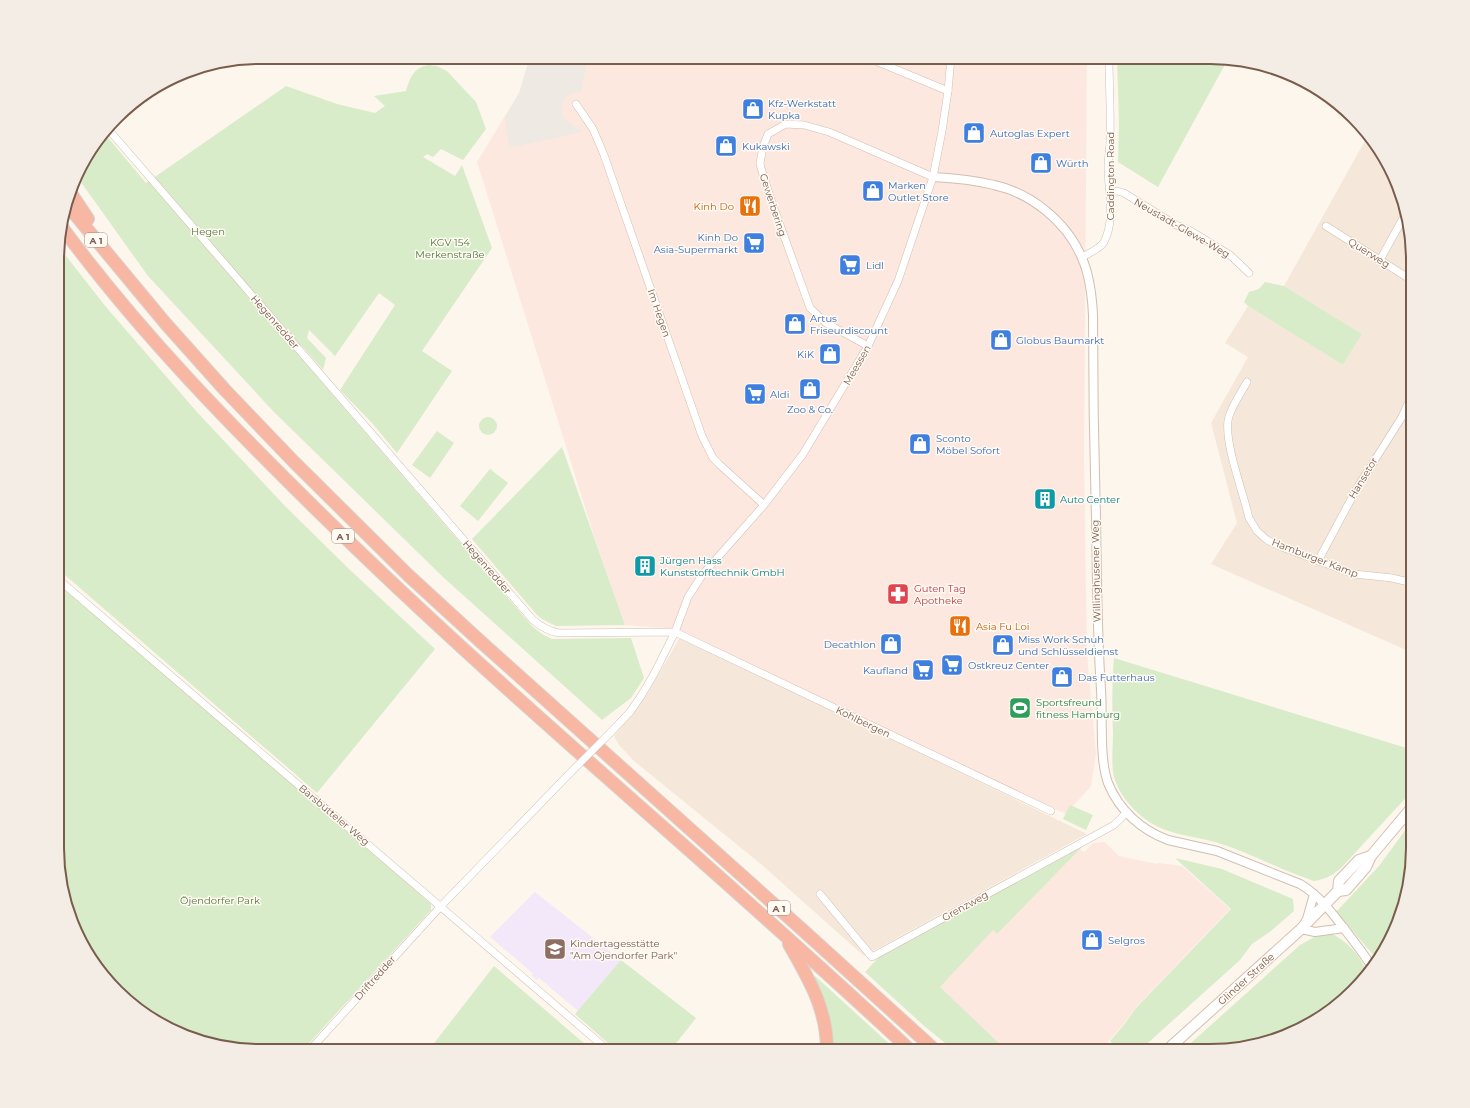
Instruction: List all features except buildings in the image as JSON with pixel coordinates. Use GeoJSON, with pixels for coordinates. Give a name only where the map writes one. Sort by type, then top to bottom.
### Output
{"type":"FeatureCollection","features":[{"type":"Feature","properties":{"kind":"highway"},"geometry":{"type":"LineString","coordinates":[[74,198],[124,274]]}},
{"type":"Feature","properties":{"kind":"highway","name":"A 1"},"geometry":{"type":"LineString","coordinates":[[71,210],[166,324],[225,390],[294,462],[408,575],[928,1044]]}},
{"type":"Feature","properties":{"kind":"highway","name":"A 1"},"geometry":{"type":"LineString","coordinates":[[66,233],[142,326],[212,404],[281,476],[352,545],[469,655],[785,936],[903,1044]]}},
{"type":"Feature","properties":{"kind":"highway"},"geometry":{"type":"LineString","coordinates":[[785,936],[818,998],[825,1024],[826,1044]]}},
{"type":"Feature","properties":{"kind":"main road","name":"Glinder Straße"},"geometry":{"type":"LineString","coordinates":[[1174,1044],[1301,929],[1338,891],[1339,881],[1359,860],[1370,856],[1406,814]]}},
{"type":"Feature","properties":{"kind":"street"},"geometry":{"type":"LineString","coordinates":[[883,64],[948,91]]}},
{"type":"Feature","properties":{"kind":"street","name":"Meessen"},"geometry":{"type":"LineString","coordinates":[[675,632],[688,597],[703,574],[764,505],[806,450],[868,346],[898,281],[933,177],[942,131],[950,64]]}},
{"type":"Feature","properties":{"kind":"street","name":"Caddington Road"},"geometry":{"type":"LineString","coordinates":[[1082,257],[1104,243],[1109,230],[1111,211],[1108,168],[1110,142],[1109,64]]}},
{"type":"Feature","properties":{"kind":"street","name":"Im Hegen"},"geometry":{"type":"LineString","coordinates":[[576,104],[593,129],[604,155],[702,436],[716,462],[764,505]]}},
{"type":"Feature","properties":{"kind":"street","name":"Gewerbering"},"geometry":{"type":"LineString","coordinates":[[868,346],[826,323],[810,308],[761,168],[760,163],[762,146],[768,134],[786,124],[804,125],[829,132],[933,177]]}},
{"type":"Feature","properties":{"kind":"street","name":"Hegenredder"},"geometry":{"type":"LineString","coordinates":[[111,133],[533,620],[549,631],[559,632],[675,632]]}},
{"type":"Feature","properties":{"kind":"street","name":"Willinghusener Weg"},"geometry":{"type":"LineString","coordinates":[[933,177],[966,180],[995,185],[1031,200],[1057,221],[1070,236],[1082,257],[1088,276],[1092,301],[1098,638],[1103,759],[1104,769],[1109,784],[1127,812],[1138,824],[1161,838],[1202,847],[1233,857],[1300,884],[1314,894],[1325,905],[1369,962]]}},
{"type":"Feature","properties":{"kind":"street","name":"Neustadt-Glewe-Weg"},"geometry":{"type":"LineString","coordinates":[[1110,192],[1117,191],[1124,193],[1176,224],[1189,230],[1230,255],[1249,273]]}},
{"type":"Feature","properties":{"kind":"street"},"geometry":{"type":"LineString","coordinates":[[1380,260],[1402,221]]}},
{"type":"Feature","properties":{"kind":"street","name":"Querweg"},"geometry":{"type":"LineString","coordinates":[[1326,226],[1406,277]]}},
{"type":"Feature","properties":{"kind":"street","name":"Hamburger Kamp"},"geometry":{"type":"LineString","coordinates":[[1247,382],[1228,421],[1230,443],[1249,518],[1257,531],[1267,540],[1282,547],[1354,574],[1392,578],[1406,581]]}},
{"type":"Feature","properties":{"kind":"street","name":"Hansetor"},"geometry":{"type":"LineString","coordinates":[[1318,560],[1357,488],[1402,417],[1406,408]]}},
{"type":"Feature","properties":{"kind":"street","name":"Barsbütteler Weg"},"geometry":{"type":"LineString","coordinates":[[64,584],[601,1044]]}},
{"type":"Feature","properties":{"kind":"street"},"geometry":{"type":"LineString","coordinates":[[441,906],[630,712],[654,674],[675,632]]}},
{"type":"Feature","properties":{"kind":"street","name":"Kohlbergen"},"geometry":{"type":"LineString","coordinates":[[675,632],[1050,812]]}},
{"type":"Feature","properties":{"kind":"street","name":"Grenzweg"},"geometry":{"type":"LineString","coordinates":[[820,894],[872,957],[1114,825],[1127,812]]}},
{"type":"Feature","properties":{"kind":"street"},"geometry":{"type":"LineString","coordinates":[[1314,894],[1307,919],[1301,929],[1315,932],[1344,928]]}},
{"type":"Feature","properties":{"kind":"street","name":"Driftredder"},"geometry":{"type":"LineString","coordinates":[[315,1044],[441,906]]}},
{"type":"Feature","properties":{"kind":"shaded area"},"geometry":{"type":"Polygon","coordinates":[[[528,64],[1087,64],[1084,458],[1087,654],[1096,754],[1091,786],[1066,814],[939,756],[677,629],[625,625],[595,539],[477,162],[519,93],[528,64]]]}},
{"type":"Feature","properties":{"kind":"shaded area"},"geometry":{"type":"Polygon","coordinates":[[[528,64],[587,64],[581,92],[573,93],[566,97],[562,106],[564,119],[582,132],[509,148],[505,117],[519,93],[528,64]]]}},
{"type":"Feature","properties":{"kind":"shaded area"},"geometry":{"type":"Polygon","coordinates":[[[1365,141],[1380,162],[1396,197],[1406,247],[1406,650],[1211,564],[1237,523],[1211,423],[1248,357],[1225,343],[1248,306],[1343,365],[1362,334],[1284,286],[1365,141]]]}},
{"type":"Feature","properties":{"kind":"shaded area"},"geometry":{"type":"Polygon","coordinates":[[[680,637],[1087,834],[864,956],[762,865],[634,761],[619,745],[614,736],[649,691],[680,637]]]}},
{"type":"Feature","properties":{"kind":"shaded area"},"geometry":{"type":"Polygon","coordinates":[[[1105,842],[1119,856],[1157,864],[1182,866],[1230,909],[1137,1006],[1106,1044],[959,1044],[874,965],[1080,849],[1084,852],[1093,843],[1105,842]]]}},
{"type":"Feature","properties":{"kind":"shaded area","name":"Kindertagesstätte \"Am Öjendorfer Park\""},"geometry":{"type":"Polygon","coordinates":[[[535,892],[621,960],[578,1011],[539,978],[537,980],[532,976],[533,974],[490,937],[535,892]]]}},
{"type":"Feature","properties":{"kind":"green space"},"geometry":{"type":"Polygon","coordinates":[[[1117,64],[1225,64],[1158,187],[1118,162],[1119,121],[1117,64]]]}},
{"type":"Feature","properties":{"kind":"green space"},"geometry":{"type":"Polygon","coordinates":[[[423,66],[437,66],[447,71],[476,102],[486,129],[463,160],[441,149],[433,157],[427,154],[423,157],[455,176],[462,165],[492,248],[422,351],[452,371],[397,453],[372,423],[340,390],[395,305],[379,293],[335,356],[309,330],[307,338],[326,358],[323,370],[301,345],[295,351],[532,626],[542,634],[552,639],[631,638],[644,678],[631,698],[602,720],[444,578],[274,412],[148,276],[80,181],[90,162],[108,137],[146,183],[286,86],[337,104],[375,113],[385,106],[374,96],[406,91],[413,74],[423,66]]]}},
{"type":"Feature","properties":{"kind":"green space"},"geometry":{"type":"Polygon","coordinates":[[[64,253],[106,307],[197,412],[285,506],[349,569],[435,649],[317,793],[64,574],[64,253]]]}},
{"type":"Feature","properties":{"kind":"green space"},"geometry":{"type":"Polygon","coordinates":[[[1265,282],[1284,286],[1362,334],[1343,365],[1248,306],[1244,302],[1249,292],[1259,289],[1265,282]]]}},
{"type":"Feature","properties":{"kind":"green space"},"geometry":{"type":"Polygon","coordinates":[[[488,417],[494,420],[497,426],[494,432],[488,435],[482,432],[479,426],[482,420],[488,417]]]}},
{"type":"Feature","properties":{"kind":"green space"},"geometry":{"type":"Polygon","coordinates":[[[437,431],[454,443],[430,478],[412,465],[437,431]]]}},
{"type":"Feature","properties":{"kind":"green space"},"geometry":{"type":"Polygon","coordinates":[[[562,447],[625,625],[556,626],[542,619],[472,539],[562,447]]]}},
{"type":"Feature","properties":{"kind":"green space"},"geometry":{"type":"Polygon","coordinates":[[[490,469],[508,483],[478,521],[460,506],[490,469]]]}},
{"type":"Feature","properties":{"kind":"green space","name":"Öjendorfer Park"},"geometry":{"type":"Polygon","coordinates":[[[64,587],[431,904],[431,910],[308,1044],[247,1044],[197,1034],[162,1018],[121,987],[97,957],[84,935],[74,911],[64,861],[64,587]]]}},
{"type":"Feature","properties":{"kind":"green space"},"geometry":{"type":"Polygon","coordinates":[[[1114,658],[1406,748],[1406,798],[1340,869],[1330,876],[1314,881],[1228,846],[1174,833],[1158,827],[1145,819],[1128,803],[1116,784],[1112,761],[1114,658]]]}},
{"type":"Feature","properties":{"kind":"green space"},"geometry":{"type":"Polygon","coordinates":[[[1070,805],[1093,815],[1086,830],[1063,819],[1070,805]]]}},
{"type":"Feature","properties":{"kind":"green space"},"geometry":{"type":"Polygon","coordinates":[[[1406,829],[1406,861],[1396,911],[1386,935],[1374,956],[1336,912],[1379,866],[1406,829]]]}},
{"type":"Feature","properties":{"kind":"green space"},"geometry":{"type":"Polygon","coordinates":[[[1082,845],[1083,846],[997,934],[993,930],[940,987],[1000,1044],[946,1044],[923,1025],[865,972],[880,956],[1082,845]]]}},
{"type":"Feature","properties":{"kind":"green space"},"geometry":{"type":"Polygon","coordinates":[[[1175,858],[1222,869],[1293,899],[1294,911],[1271,931],[1252,944],[1240,960],[1147,1044],[1113,1044],[1110,1041],[1136,1008],[1231,909],[1175,858]]]}},
{"type":"Feature","properties":{"kind":"green space"},"geometry":{"type":"Polygon","coordinates":[[[1328,932],[1335,936],[1347,944],[1361,960],[1365,967],[1349,987],[1308,1018],[1273,1034],[1223,1044],[1190,1044],[1300,945],[1320,934],[1328,932]]]}},
{"type":"Feature","properties":{"kind":"green space"},"geometry":{"type":"Polygon","coordinates":[[[621,960],[696,1018],[676,1044],[609,1044],[575,1014],[621,960]]]}},
{"type":"Feature","properties":{"kind":"green space"},"geometry":{"type":"Polygon","coordinates":[[[494,966],[585,1044],[433,1044],[494,966]]]}},
{"type":"Feature","properties":{"kind":"green space"},"geometry":{"type":"Polygon","coordinates":[[[815,976],[889,1044],[831,1044],[832,1032],[815,981],[815,976]]]}},
{"type":"Feature","properties":{"kind":"place","name":"Kfz-Werkstatt Kupka"},"geometry":{"type":"Point","coordinates":[753,109]}},
{"type":"Feature","properties":{"kind":"place","name":"Autoglas Expert"},"geometry":{"type":"Point","coordinates":[974,133]}},
{"type":"Feature","properties":{"kind":"place","name":"Kukawski"},"geometry":{"type":"Point","coordinates":[726,146]}},
{"type":"Feature","properties":{"kind":"place","name":"Würth"},"geometry":{"type":"Point","coordinates":[1041,163]}},
{"type":"Feature","properties":{"kind":"place","name":"Marken Outlet Store"},"geometry":{"type":"Point","coordinates":[873,191]}},
{"type":"Feature","properties":{"kind":"place","name":"Kinh Do"},"geometry":{"type":"Point","coordinates":[750,206]}},
{"type":"Feature","properties":{"kind":"place","name":"Kinh Do Asia-Supermarkt"},"geometry":{"type":"Point","coordinates":[754,243]}},
{"type":"Feature","properties":{"kind":"place","name":"Lidl"},"geometry":{"type":"Point","coordinates":[850,265]}},
{"type":"Feature","properties":{"kind":"place","name":"Artus Friseurdiscount"},"geometry":{"type":"Point","coordinates":[795,324]}},
{"type":"Feature","properties":{"kind":"place","name":"Globus Baumarkt"},"geometry":{"type":"Point","coordinates":[1001,340]}},
{"type":"Feature","properties":{"kind":"place","name":"KiK"},"geometry":{"type":"Point","coordinates":[830,354]}},
{"type":"Feature","properties":{"kind":"place","name":"Zoo & Co."},"geometry":{"type":"Point","coordinates":[810,389]}},
{"type":"Feature","properties":{"kind":"place","name":"Aldi"},"geometry":{"type":"Point","coordinates":[755,394]}},
{"type":"Feature","properties":{"kind":"place","name":"Sconto Möbel Sofort"},"geometry":{"type":"Point","coordinates":[920,444]}},
{"type":"Feature","properties":{"kind":"place","name":"Auto Center"},"geometry":{"type":"Point","coordinates":[1045,499]}},
{"type":"Feature","properties":{"kind":"place","name":"Jürgen Hass Kunststofftechnik GmbH"},"geometry":{"type":"Point","coordinates":[645,566]}},
{"type":"Feature","properties":{"kind":"place","name":"Guten Tag Apotheke"},"geometry":{"type":"Point","coordinates":[898,594]}},
{"type":"Feature","properties":{"kind":"place","name":"Asia Fu Loi"},"geometry":{"type":"Point","coordinates":[960,626]}},
{"type":"Feature","properties":{"kind":"place","name":"Decathlon"},"geometry":{"type":"Point","coordinates":[891,644]}},
{"type":"Feature","properties":{"kind":"place","name":"Miss Work Schuh und Schlüsseldienst"},"geometry":{"type":"Point","coordinates":[1003,645]}},
{"type":"Feature","properties":{"kind":"place","name":"Ostkreuz Center"},"geometry":{"type":"Point","coordinates":[952,665]}},
{"type":"Feature","properties":{"kind":"place","name":"Kaufland"},"geometry":{"type":"Point","coordinates":[923,670]}},
{"type":"Feature","properties":{"kind":"place","name":"Das Futterhaus"},"geometry":{"type":"Point","coordinates":[1062,677]}},
{"type":"Feature","properties":{"kind":"place","name":"Sportsfreund fitness Hamburg"},"geometry":{"type":"Point","coordinates":[1020,708]}},
{"type":"Feature","properties":{"kind":"place","name":"Selgros"},"geometry":{"type":"Point","coordinates":[1092,940]}},
{"type":"Feature","properties":{"kind":"place","name":"Kindertagesstätte \"Am Öjendorfer Park\""},"geometry":{"type":"Point","coordinates":[555,949]}},
{"type":"Feature","properties":{"kind":"park label","name":"Hegen"},"geometry":{"type":"Point","coordinates":[208,231]}},
{"type":"Feature","properties":{"kind":"park label","name":"KGV 154 Merkenstraße"},"geometry":{"type":"Point","coordinates":[450,248]}}]}
